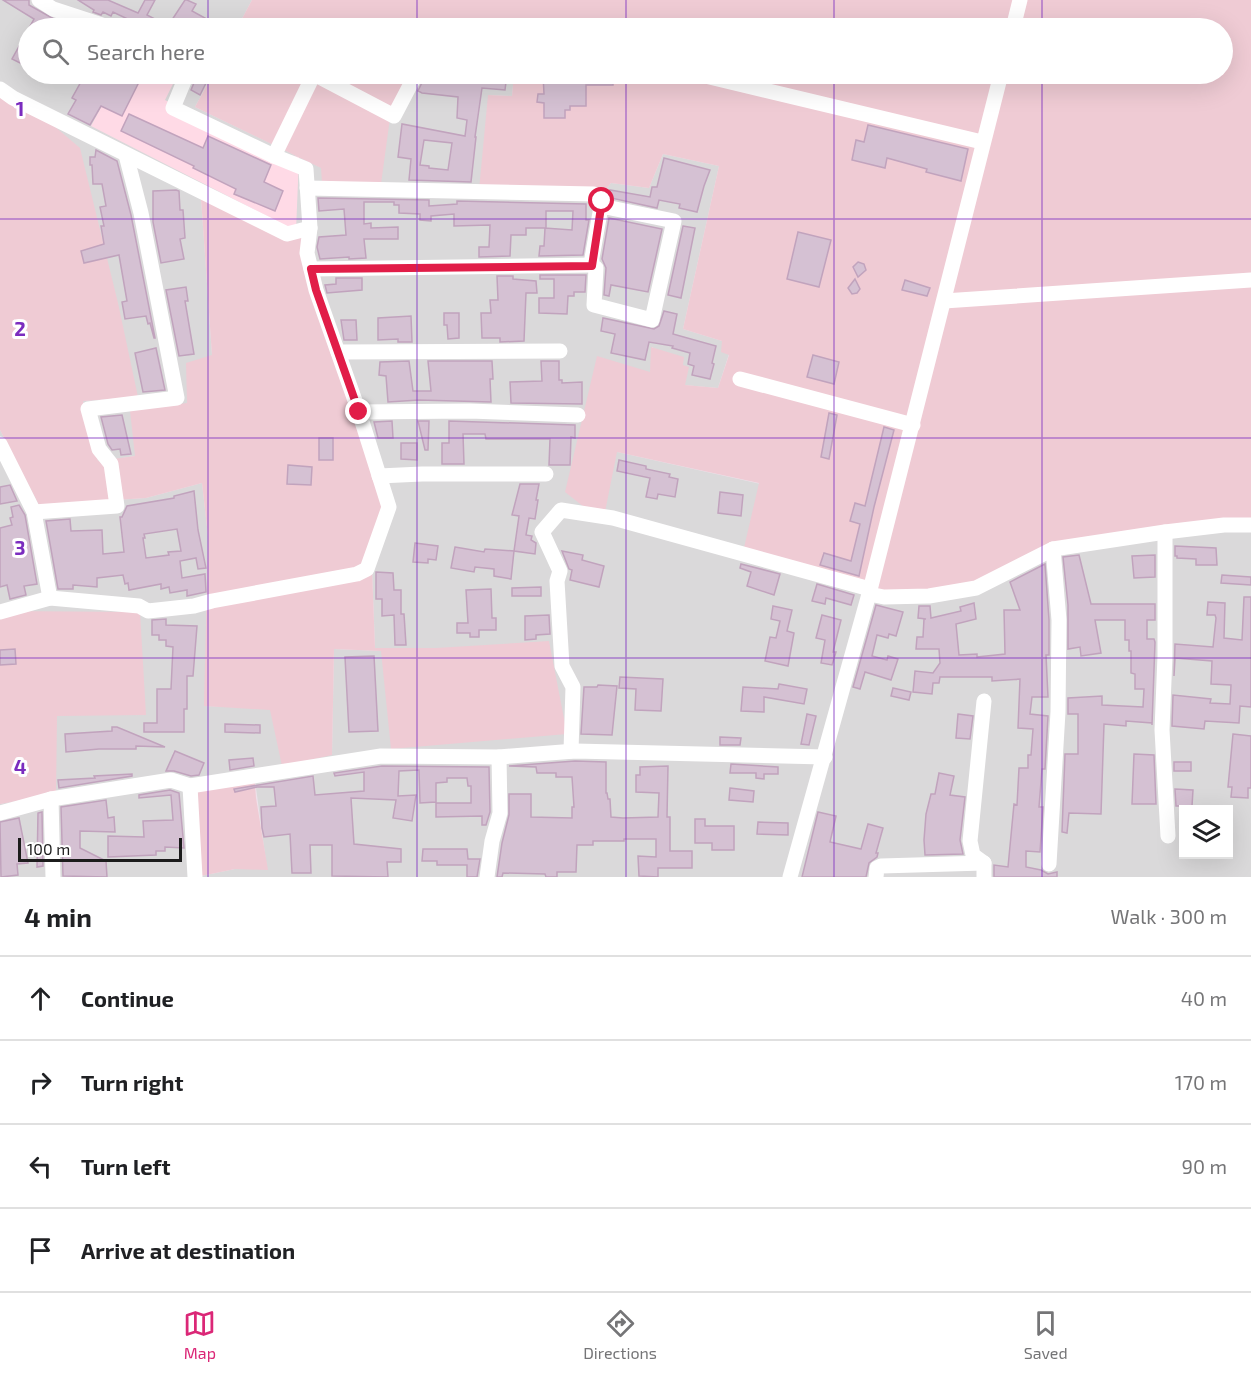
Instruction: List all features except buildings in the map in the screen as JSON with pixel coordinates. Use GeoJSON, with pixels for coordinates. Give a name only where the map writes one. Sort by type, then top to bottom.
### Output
{"type":"FeatureCollection","features":[{"type":"Feature","properties":{"kind":"street"},"geometry":{"type":"LineString","coordinates":[[39,0],[53,9],[80,18]]}},
{"type":"Feature","properties":{"kind":"street"},"geometry":{"type":"LineString","coordinates":[[1016,18],[1020,0]]}},
{"type":"Feature","properties":{"kind":"street"},"geometry":{"type":"LineString","coordinates":[[0,612],[50,598],[139,606],[148,611],[194,606],[357,574],[367,569],[389,507],[307,253],[310,228],[306,169],[172,108],[183,84]]}},
{"type":"Feature","properties":{"kind":"street"},"geometry":{"type":"LineString","coordinates":[[274,156],[309,84]]}},
{"type":"Feature","properties":{"kind":"street"},"geometry":{"type":"LineString","coordinates":[[333,84],[394,116],[411,84]]}},
{"type":"Feature","properties":{"kind":"street"},"geometry":{"type":"LineString","coordinates":[[739,84],[982,142]]}},
{"type":"Feature","properties":{"kind":"street"},"geometry":{"type":"LineString","coordinates":[[790,877],[870,592],[998,84]]}},
{"type":"Feature","properties":{"kind":"street"},"geometry":{"type":"LineString","coordinates":[[0,89],[13,98],[287,234],[310,228]]}},
{"type":"Feature","properties":{"kind":"street"},"geometry":{"type":"LineString","coordinates":[[34,512],[117,506],[111,464],[99,449],[88,409],[177,398],[141,213],[126,155]]}},
{"type":"Feature","properties":{"kind":"street"},"geometry":{"type":"LineString","coordinates":[[307,188],[594,194],[602,201],[592,266]]}},
{"type":"Feature","properties":{"kind":"street"},"geometry":{"type":"LineString","coordinates":[[311,269],[592,266],[596,268],[594,305],[652,320],[674,221],[601,206]]}},
{"type":"Feature","properties":{"kind":"street"},"geometry":{"type":"LineString","coordinates":[[944,301],[1251,280]]}},
{"type":"Feature","properties":{"kind":"street"},"geometry":{"type":"LineString","coordinates":[[338,352],[560,351]]}},
{"type":"Feature","properties":{"kind":"street"},"geometry":{"type":"LineString","coordinates":[[740,380],[913,425]]}},
{"type":"Feature","properties":{"kind":"street"},"geometry":{"type":"LineString","coordinates":[[359,412],[470,411],[578,415]]}},
{"type":"Feature","properties":{"kind":"street"},"geometry":{"type":"LineString","coordinates":[[0,444],[34,512],[50,598]]}},
{"type":"Feature","properties":{"kind":"street"},"geometry":{"type":"LineString","coordinates":[[379,476],[546,474]]}},
{"type":"Feature","properties":{"kind":"street"},"geometry":{"type":"LineString","coordinates":[[571,751],[573,687],[562,666],[557,581],[560,571],[542,532],[561,510],[613,518],[884,597],[929,596],[976,588],[1053,549],[1165,532],[1224,525],[1251,525]]}},
{"type":"Feature","properties":{"kind":"street"},"geometry":{"type":"LineString","coordinates":[[1165,532],[1165,656],[1162,730],[1168,836]]}},
{"type":"Feature","properties":{"kind":"street"},"geometry":{"type":"LineString","coordinates":[[1049,864],[1058,712],[1059,620],[1053,549]]}},
{"type":"Feature","properties":{"kind":"street"},"geometry":{"type":"LineString","coordinates":[[984,701],[970,841],[973,855],[984,870]]}},
{"type":"Feature","properties":{"kind":"street"},"geometry":{"type":"LineString","coordinates":[[0,813],[51,799],[171,780],[190,786],[381,756],[499,757],[571,751],[825,757]]}},
{"type":"Feature","properties":{"kind":"street"},"geometry":{"type":"LineString","coordinates":[[487,877],[492,841],[500,813],[499,757]]}},
{"type":"Feature","properties":{"kind":"street"},"geometry":{"type":"LineString","coordinates":[[190,786],[195,877]]}},
{"type":"Feature","properties":{"kind":"street"},"geometry":{"type":"LineString","coordinates":[[51,799],[53,877]]}},
{"type":"Feature","properties":{"kind":"street"},"geometry":{"type":"LineString","coordinates":[[876,877],[877,868],[881,866],[984,870]]}},
{"type":"Feature","properties":{"kind":"shaded area"},"geometry":{"type":"Polygon","coordinates":[[[0,0],[252,0],[242,18],[18,18],[18,84],[208,84],[195,107],[322,168],[322,183],[390,118],[411,84],[513,84],[512,96],[488,95],[537,190],[607,188],[611,183],[649,188],[663,154],[719,166],[683,329],[722,341],[729,354],[718,388],[684,385],[683,365],[652,347],[651,372],[617,452],[1053,549],[1251,525],[1251,877],[0,877],[0,804],[56,793],[56,715],[145,715],[0,611],[0,430],[40,505],[146,498],[202,483],[208,536],[205,706],[270,709],[332,755],[334,649],[381,651],[436,648],[375,648],[372,569],[200,184],[212,355],[187,403],[135,456],[98,462],[83,401],[138,397],[0,86],[0,0]],[[254,773],[201,876],[235,869],[267,869],[254,773]]]}},
{"type":"Feature","properties":{"kind":"shaded area"},"geometry":{"type":"Polygon","coordinates":[[[252,0],[1251,0],[1251,525],[1085,546],[976,588],[884,597],[743,552],[759,483],[617,452],[605,512],[584,507],[565,492],[597,356],[650,372],[651,347],[684,357],[683,365],[689,367],[685,385],[718,388],[729,355],[721,352],[722,341],[683,329],[719,166],[663,154],[649,188],[611,183],[607,188],[479,190],[488,95],[512,96],[513,84],[1233,84],[1233,18],[242,18],[252,0]]]}},
{"type":"Feature","properties":{"kind":"shaded area"},"geometry":{"type":"Polygon","coordinates":[[[114,84],[173,84],[165,100],[259,148],[299,157],[296,231],[91,126],[114,84]]]}},
{"type":"Feature","properties":{"kind":"shaded area"},"geometry":{"type":"Polygon","coordinates":[[[208,84],[411,84],[390,118],[381,184],[322,183],[321,168],[195,107],[208,84]]]}},
{"type":"Feature","properties":{"kind":"shaded area"},"geometry":{"type":"Polygon","coordinates":[[[0,86],[7,86],[80,148],[118,303],[138,397],[83,401],[98,461],[135,456],[130,411],[187,403],[186,363],[212,355],[200,184],[302,236],[394,505],[372,569],[375,648],[436,648],[549,641],[567,734],[391,749],[381,651],[334,649],[332,755],[282,766],[270,710],[204,706],[208,536],[202,483],[146,498],[39,505],[0,430],[0,86]]]}},
{"type":"Feature","properties":{"kind":"shaded area"},"geometry":{"type":"Polygon","coordinates":[[[0,611],[140,612],[146,715],[57,716],[56,794],[0,804],[0,611]]]}},
{"type":"Feature","properties":{"kind":"shaded area"},"geometry":{"type":"Polygon","coordinates":[[[254,773],[268,870],[235,869],[201,876],[195,788],[254,773]]]}},
{"type":"Feature","properties":{"kind":"route"},"geometry":{"type":"LineString","coordinates":[[359,412],[316,290],[311,269],[592,266],[602,201]]}}]}
